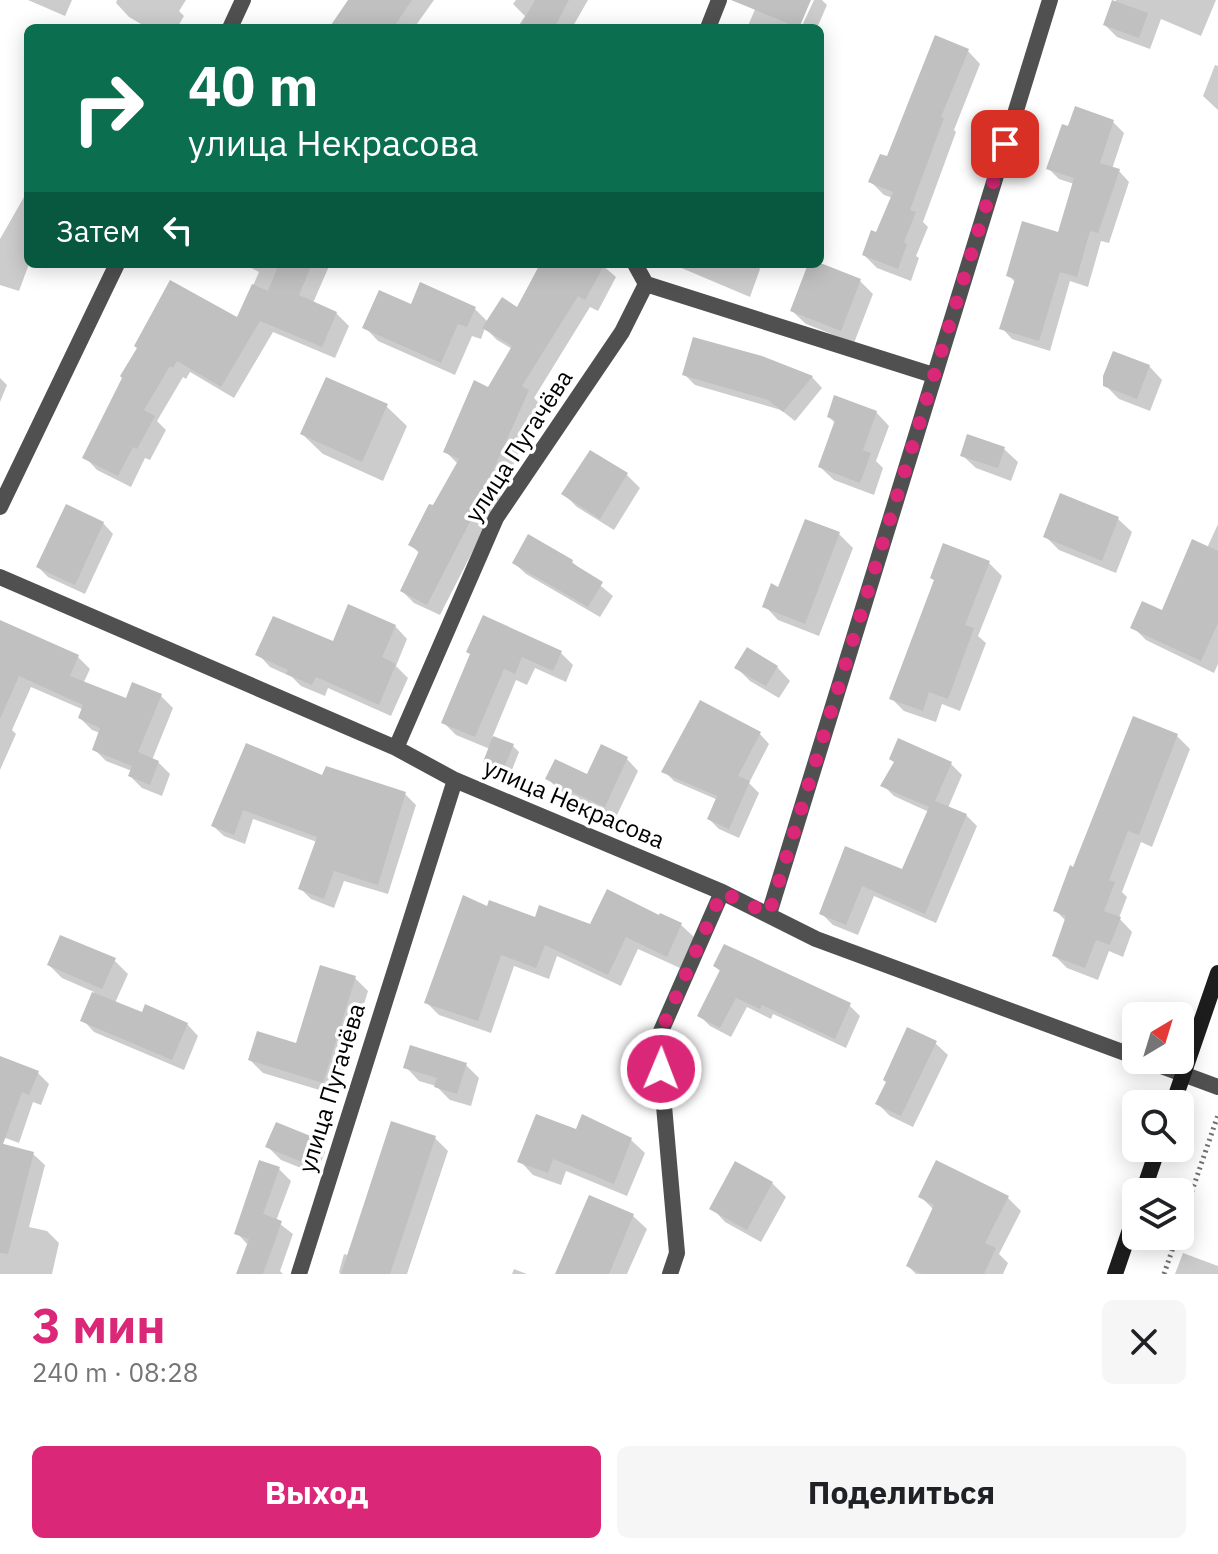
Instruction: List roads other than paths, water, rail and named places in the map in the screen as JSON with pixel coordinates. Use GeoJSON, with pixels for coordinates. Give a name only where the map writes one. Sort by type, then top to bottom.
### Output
{"type":"FeatureCollection","features":[{"type":"Feature","properties":{"kind":"street"},"geometry":{"type":"LineString","coordinates":[[232,24],[243,0]]}},
{"type":"Feature","properties":{"kind":"street"},"geometry":{"type":"LineString","coordinates":[[710,24],[719,0]]}},
{"type":"Feature","properties":{"kind":"street"},"geometry":{"type":"LineString","coordinates":[[769,914],[1050,0]]}},
{"type":"Feature","properties":{"kind":"street"},"geometry":{"type":"LineString","coordinates":[[0,507],[115,268]]}},
{"type":"Feature","properties":{"kind":"street"},"geometry":{"type":"LineString","coordinates":[[637,268],[646,284],[933,375]]}},
{"type":"Feature","properties":{"kind":"street","name":"улица Пугачёва"},"geometry":{"type":"LineString","coordinates":[[396,748],[496,518],[622,332],[646,284]]}},
{"type":"Feature","properties":{"kind":"street","name":"улица Некрасова"},"geometry":{"type":"LineString","coordinates":[[0,577],[396,748],[455,780],[722,892],[816,939],[1122,1052]]}},
{"type":"Feature","properties":{"kind":"street","name":"улица Пугачёва"},"geometry":{"type":"LineString","coordinates":[[299,1274],[455,780]]}},
{"type":"Feature","properties":{"kind":"street"},"geometry":{"type":"LineString","coordinates":[[670,1274],[677,1253],[658,1038],[722,892]]}},
{"type":"Feature","properties":{"kind":"street"},"geometry":{"type":"LineString","coordinates":[[1194,1042],[1218,973]]}},
{"type":"Feature","properties":{"kind":"street"},"geometry":{"type":"LineString","coordinates":[[1178,1090],[1183,1074],[1218,1087]]}},
{"type":"Feature","properties":{"kind":"street"},"geometry":{"type":"LineString","coordinates":[[1115,1274],[1123,1250]]}}]}
